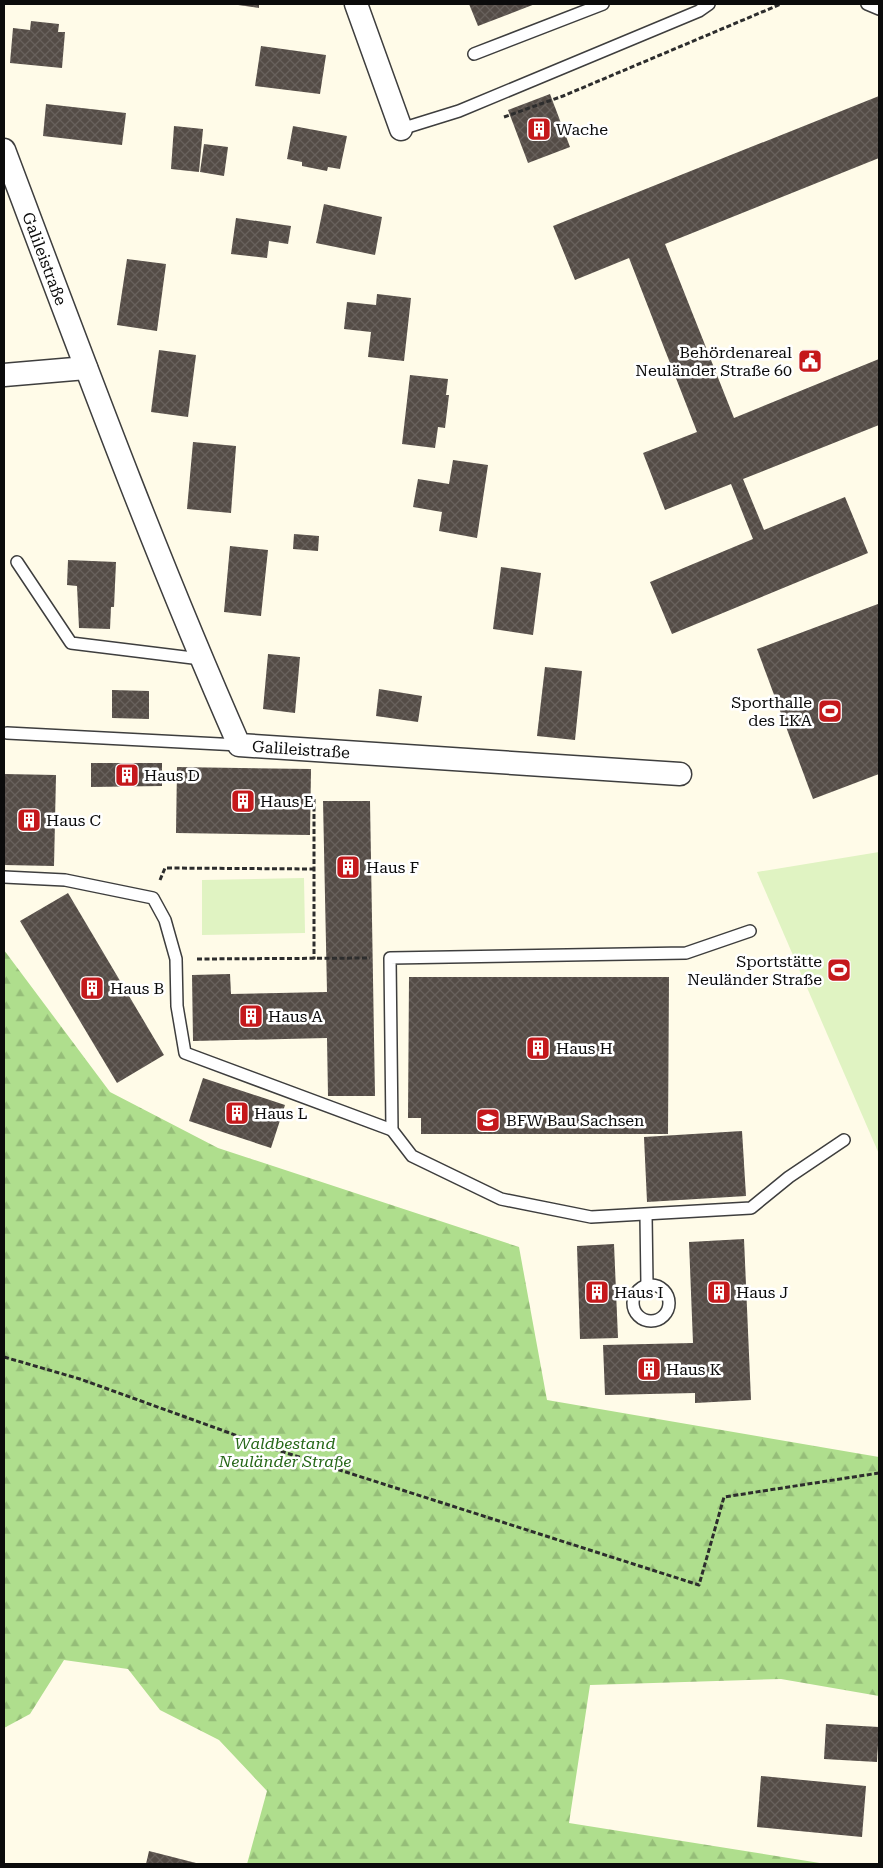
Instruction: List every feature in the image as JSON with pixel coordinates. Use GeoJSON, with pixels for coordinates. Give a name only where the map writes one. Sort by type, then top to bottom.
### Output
{"type":"FeatureCollection","features":[{"type":"Feature","properties":{"kind":"street"},"geometry":{"type":"LineString","coordinates":[[356,4],[401,129]]}},
{"type":"Feature","properties":{"kind":"street","name":"Galileistraße"},"geometry":{"type":"LineString","coordinates":[[4,150],[86,368],[201,659],[239,745],[680,774]]}},
{"type":"Feature","properties":{"kind":"street"},"geometry":{"type":"LineString","coordinates":[[4,375],[86,368]]}},
{"type":"Feature","properties":{"kind":"lane"},"geometry":{"type":"LineString","coordinates":[[474,54],[604,4]]}},
{"type":"Feature","properties":{"kind":"lane"},"geometry":{"type":"LineString","coordinates":[[401,129],[459,111],[696,7],[709,4]]}},
{"type":"Feature","properties":{"kind":"lane"},"geometry":{"type":"LineString","coordinates":[[867,4],[879,9]]}},
{"type":"Feature","properties":{"kind":"lane"},"geometry":{"type":"LineString","coordinates":[[17,562],[71,643],[201,659]]}},
{"type":"Feature","properties":{"kind":"lane"},"geometry":{"type":"LineString","coordinates":[[7,733],[239,745]]}},
{"type":"Feature","properties":{"kind":"lane"},"geometry":{"type":"LineString","coordinates":[[4,877],[65,880],[153,898],[165,920],[176,959],[177,1006],[185,1053],[392,1130],[412,1156],[501,1199],[591,1217],[752,1208],[789,1177],[844,1140]]}},
{"type":"Feature","properties":{"kind":"lane"},"geometry":{"type":"LineString","coordinates":[[392,1130],[390,958],[686,953],[750,930]]}},
{"type":"Feature","properties":{"kind":"lane"},"geometry":{"type":"LineString","coordinates":[[646,1214],[647,1285]]}},
{"type":"Feature","properties":{"kind":"path"},"geometry":{"type":"LineString","coordinates":[[497,119],[563,96],[782,4]]}},
{"type":"Feature","properties":{"kind":"path"},"geometry":{"type":"LineString","coordinates":[[314,799],[314,959]]}},
{"type":"Feature","properties":{"kind":"path"},"geometry":{"type":"LineString","coordinates":[[153,898],[165,868],[314,869]]}},
{"type":"Feature","properties":{"kind":"path"},"geometry":{"type":"LineString","coordinates":[[176,959],[390,958]]}},
{"type":"Feature","properties":{"kind":"path"},"geometry":{"type":"LineString","coordinates":[[4,1358],[80,1379],[274,1449],[699,1585],[724,1497],[879,1473]]}},
{"type":"Feature","properties":{"kind":"green space","name":"Sportstätte Neuländer Straße"},"geometry":{"type":"Polygon","coordinates":[[[879,852],[879,1154],[757,872],[879,852]]]}},
{"type":"Feature","properties":{"kind":"green space"},"geometry":{"type":"Polygon","coordinates":[[[304,878],[305,933],[202,935],[202,880],[304,878]]]}},
{"type":"Feature","properties":{"kind":"green space","name":"Waldbestand Neuländer Straße"},"geometry":{"type":"Polygon","coordinates":[[[4,950],[110,1092],[218,1148],[519,1247],[547,1400],[879,1457],[879,1696],[781,1679],[590,1685],[569,1823],[826,1864],[247,1864],[267,1791],[219,1740],[160,1710],[128,1669],[64,1660],[30,1714],[4,1728],[4,950]]]}},
{"type":"Feature","properties":{"kind":"building"},"geometry":{"type":"Polygon","coordinates":[[[231,4],[259,4],[259,8],[231,4]]]}},
{"type":"Feature","properties":{"kind":"building"},"geometry":{"type":"Polygon","coordinates":[[[469,4],[535,4],[478,26],[469,4]]]}},
{"type":"Feature","properties":{"kind":"building"},"geometry":{"type":"Polygon","coordinates":[[[31,21],[59,24],[58,32],[65,32],[62,68],[10,63],[13,28],[30,30],[31,21]]]}},
{"type":"Feature","properties":{"kind":"building"},"geometry":{"type":"Polygon","coordinates":[[[261,46],[326,55],[320,94],[255,86],[261,46]]]}},
{"type":"Feature","properties":{"kind":"building","name":"Wache"},"geometry":{"type":"Polygon","coordinates":[[[550,94],[570,147],[528,163],[508,110],[550,94]]]}},
{"type":"Feature","properties":{"kind":"building"},"geometry":{"type":"Polygon","coordinates":[[[879,96],[879,158],[665,244],[734,418],[879,359],[879,425],[743,479],[764,530],[845,497],[868,553],[672,634],[650,582],[753,539],[731,484],[665,510],[643,453],[697,432],[629,258],[575,280],[553,226],[879,96]]]}},
{"type":"Feature","properties":{"kind":"building"},"geometry":{"type":"Polygon","coordinates":[[[46,104],[126,113],[122,145],[43,136],[46,104]]]}},
{"type":"Feature","properties":{"kind":"building"},"geometry":{"type":"Polygon","coordinates":[[[174,126],[203,129],[199,172],[171,169],[174,126]]]}},
{"type":"Feature","properties":{"kind":"building"},"geometry":{"type":"Polygon","coordinates":[[[293,126],[347,136],[340,169],[328,167],[327,171],[302,166],[302,162],[287,159],[293,126]]]}},
{"type":"Feature","properties":{"kind":"building"},"geometry":{"type":"Polygon","coordinates":[[[204,144],[228,147],[224,176],[200,172],[204,144]]]}},
{"type":"Feature","properties":{"kind":"building"},"geometry":{"type":"Polygon","coordinates":[[[324,204],[382,217],[375,255],[316,243],[324,204]]]}},
{"type":"Feature","properties":{"kind":"building"},"geometry":{"type":"Polygon","coordinates":[[[236,218],[291,226],[288,244],[269,241],[267,258],[231,254],[236,218]]]}},
{"type":"Feature","properties":{"kind":"building"},"geometry":{"type":"Polygon","coordinates":[[[127,259],[166,264],[157,331],[117,325],[127,259]]]}},
{"type":"Feature","properties":{"kind":"building"},"geometry":{"type":"Polygon","coordinates":[[[377,294],[411,298],[404,361],[368,357],[371,332],[344,329],[347,302],[376,305],[377,294]]]}},
{"type":"Feature","properties":{"kind":"building"},"geometry":{"type":"Polygon","coordinates":[[[159,350],[196,355],[188,417],[151,412],[159,350]]]}},
{"type":"Feature","properties":{"kind":"building"},"geometry":{"type":"Polygon","coordinates":[[[410,375],[448,379],[446,395],[449,395],[445,428],[438,427],[435,448],[402,444],[410,375]]]}},
{"type":"Feature","properties":{"kind":"building"},"geometry":{"type":"Polygon","coordinates":[[[193,442],[236,446],[231,513],[187,509],[193,442]]]}},
{"type":"Feature","properties":{"kind":"building"},"geometry":{"type":"Polygon","coordinates":[[[453,460],[488,465],[477,538],[439,531],[442,512],[413,507],[418,479],[449,484],[453,460]]]}},
{"type":"Feature","properties":{"kind":"building"},"geometry":{"type":"Polygon","coordinates":[[[294,534],[319,536],[318,551],[293,549],[294,534]]]}},
{"type":"Feature","properties":{"kind":"building"},"geometry":{"type":"Polygon","coordinates":[[[230,546],[268,550],[261,616],[224,612],[230,546]]]}},
{"type":"Feature","properties":{"kind":"building"},"geometry":{"type":"Polygon","coordinates":[[[68,560],[116,562],[114,607],[111,607],[110,629],[79,628],[77,586],[67,585],[68,560]]]}},
{"type":"Feature","properties":{"kind":"building"},"geometry":{"type":"Polygon","coordinates":[[[501,567],[541,573],[533,635],[493,629],[501,567]]]}},
{"type":"Feature","properties":{"kind":"building","name":"Sporthalle des LKA"},"geometry":{"type":"Polygon","coordinates":[[[878,604],[879,774],[813,799],[757,649],[878,604]]]}},
{"type":"Feature","properties":{"kind":"building"},"geometry":{"type":"Polygon","coordinates":[[[268,654],[300,657],[295,713],[263,709],[268,654]]]}},
{"type":"Feature","properties":{"kind":"building"},"geometry":{"type":"Polygon","coordinates":[[[545,667],[582,671],[575,740],[537,736],[545,667]]]}},
{"type":"Feature","properties":{"kind":"building"},"geometry":{"type":"Polygon","coordinates":[[[379,689],[422,696],[418,722],[376,716],[379,689]]]}},
{"type":"Feature","properties":{"kind":"building"},"geometry":{"type":"Polygon","coordinates":[[[112,690],[149,691],[149,719],[112,718],[112,690]]]}},
{"type":"Feature","properties":{"kind":"building","name":"Haus D"},"geometry":{"type":"Polygon","coordinates":[[[91,763],[162,763],[162,786],[91,787],[91,763]]]}},
{"type":"Feature","properties":{"kind":"building","name":"Haus E"},"geometry":{"type":"Polygon","coordinates":[[[177,767],[311,769],[310,835],[176,833],[177,767]]]}},
{"type":"Feature","properties":{"kind":"building","name":"Haus C"},"geometry":{"type":"Polygon","coordinates":[[[4,774],[56,775],[54,866],[4,865],[4,774]]]}},
{"type":"Feature","properties":{"kind":"building"},"geometry":{"type":"Polygon","coordinates":[[[323,801],[370,801],[375,1096],[328,1096],[327,1038],[193,1041],[192,975],[230,974],[231,994],[327,992],[323,801]]]}},
{"type":"Feature","properties":{"kind":"building","name":"Haus B"},"geometry":{"type":"Polygon","coordinates":[[[68,893],[164,1055],[117,1083],[20,921],[68,893]]]}},
{"type":"Feature","properties":{"kind":"building","name":"Haus H"},"geometry":{"type":"Polygon","coordinates":[[[409,977],[669,977],[668,1134],[421,1134],[421,1118],[408,1118],[409,977]]]}},
{"type":"Feature","properties":{"kind":"building","name":"Haus L"},"geometry":{"type":"Polygon","coordinates":[[[203,1078],[285,1105],[271,1148],[189,1121],[203,1078]]]}},
{"type":"Feature","properties":{"kind":"building"},"geometry":{"type":"Polygon","coordinates":[[[742,1131],[746,1196],[647,1202],[644,1137],[742,1131]]]}},
{"type":"Feature","properties":{"kind":"building","name":"Haus J"},"geometry":{"type":"Polygon","coordinates":[[[744,1239],[751,1400],[695,1403],[695,1393],[605,1395],[603,1345],[693,1343],[689,1242],[744,1239]]]}},
{"type":"Feature","properties":{"kind":"building","name":"Haus I"},"geometry":{"type":"Polygon","coordinates":[[[614,1244],[618,1338],[580,1339],[577,1246],[614,1244]]]}},
{"type":"Feature","properties":{"kind":"building"},"geometry":{"type":"Polygon","coordinates":[[[826,1724],[879,1727],[877,1762],[824,1759],[826,1724]]]}},
{"type":"Feature","properties":{"kind":"building"},"geometry":{"type":"Polygon","coordinates":[[[761,1776],[866,1786],[862,1837],[757,1827],[761,1776]]]}},
{"type":"Feature","properties":{"kind":"building"},"geometry":{"type":"Polygon","coordinates":[[[149,1851],[200,1864],[146,1864],[149,1851]]]}},
{"type":"Feature","properties":{"kind":"place","name":"Wache"},"geometry":{"type":"Point","coordinates":[539,129]}},
{"type":"Feature","properties":{"kind":"place","name":"Behördenareal Neuländer Straße 60"},"geometry":{"type":"Point","coordinates":[810,361]}},
{"type":"Feature","properties":{"kind":"place","name":"Sporthalle des LKA"},"geometry":{"type":"Point","coordinates":[830,711]}},
{"type":"Feature","properties":{"kind":"place","name":"Haus D"},"geometry":{"type":"Point","coordinates":[127,775]}},
{"type":"Feature","properties":{"kind":"place","name":"Haus E"},"geometry":{"type":"Point","coordinates":[243,801]}},
{"type":"Feature","properties":{"kind":"place","name":"Haus C"},"geometry":{"type":"Point","coordinates":[29,820]}},
{"type":"Feature","properties":{"kind":"place","name":"Haus F"},"geometry":{"type":"Point","coordinates":[348,867]}},
{"type":"Feature","properties":{"kind":"place","name":"Sportstätte Neuländer Straße"},"geometry":{"type":"Point","coordinates":[839,970]}},
{"type":"Feature","properties":{"kind":"place","name":"Haus B"},"geometry":{"type":"Point","coordinates":[92,988]}},
{"type":"Feature","properties":{"kind":"place","name":"Haus A"},"geometry":{"type":"Point","coordinates":[251,1016]}},
{"type":"Feature","properties":{"kind":"place","name":"Haus H"},"geometry":{"type":"Point","coordinates":[538,1048]}},
{"type":"Feature","properties":{"kind":"place","name":"Haus L"},"geometry":{"type":"Point","coordinates":[237,1113]}},
{"type":"Feature","properties":{"kind":"place","name":"BFW Bau Sachsen"},"geometry":{"type":"Point","coordinates":[488,1120]}},
{"type":"Feature","properties":{"kind":"place","name":"Haus I"},"geometry":{"type":"Point","coordinates":[597,1292]}},
{"type":"Feature","properties":{"kind":"place","name":"Haus J"},"geometry":{"type":"Point","coordinates":[719,1292]}},
{"type":"Feature","properties":{"kind":"place","name":"Haus K"},"geometry":{"type":"Point","coordinates":[649,1369]}}]}
